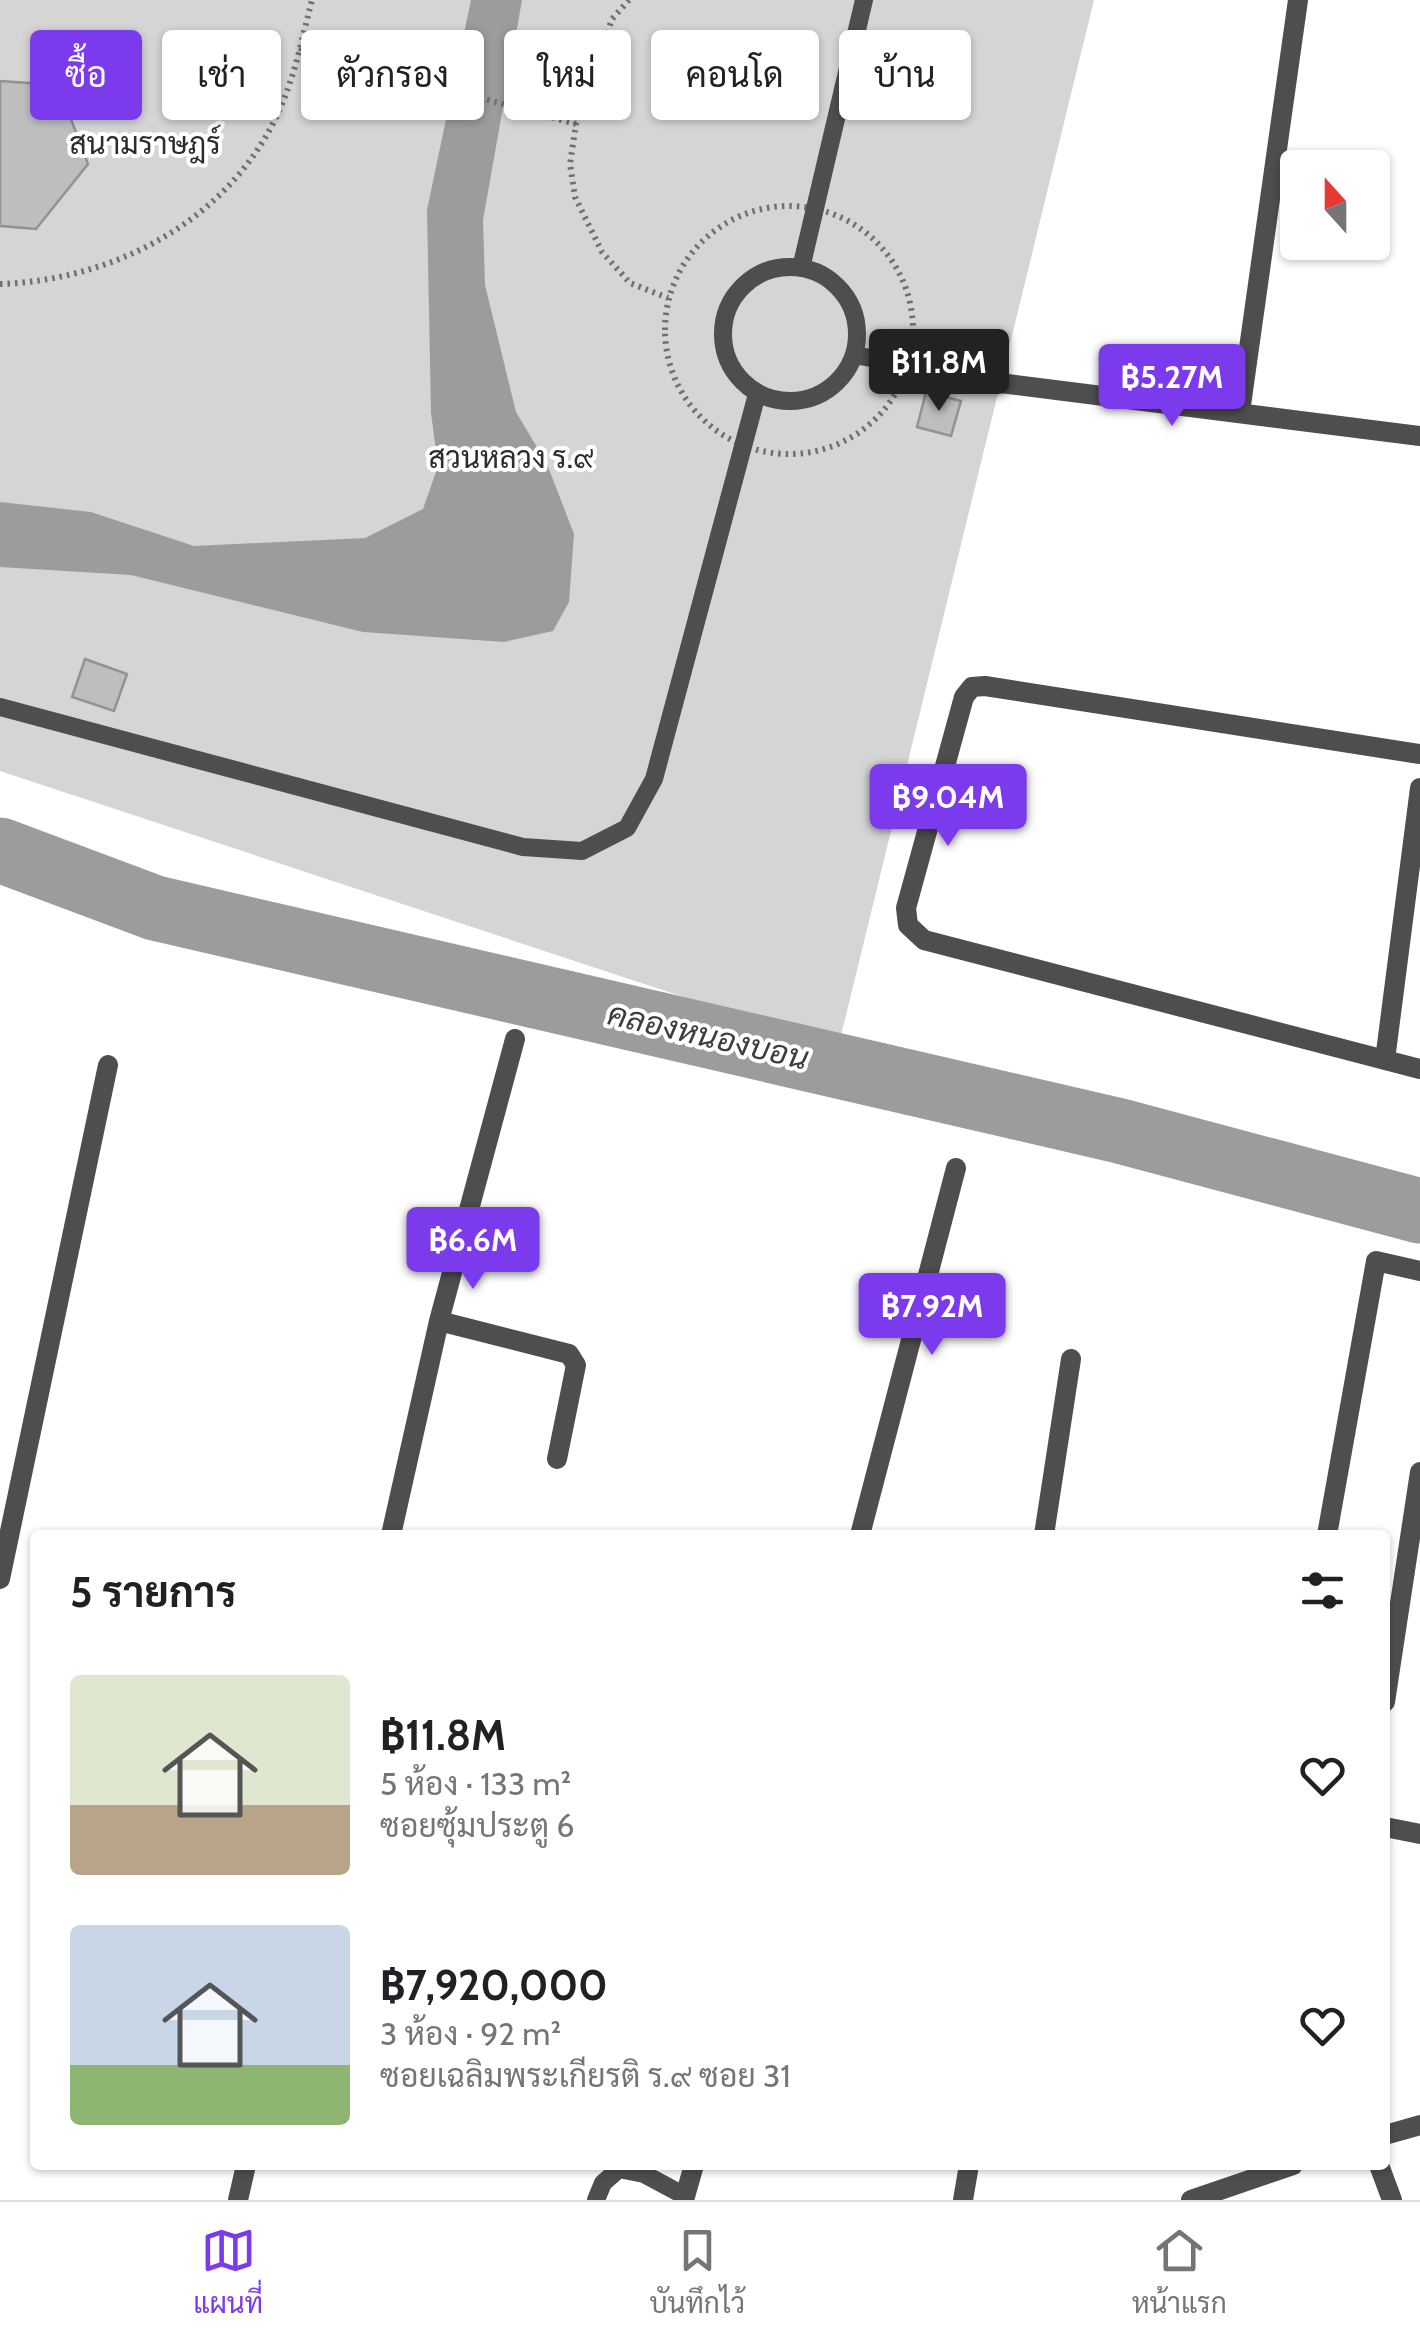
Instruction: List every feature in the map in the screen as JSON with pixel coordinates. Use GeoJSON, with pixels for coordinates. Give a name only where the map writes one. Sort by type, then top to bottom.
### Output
{"type":"FeatureCollection","features":[{"type":"Feature","properties":{"kind":"street"},"geometry":{"type":"LineString","coordinates":[[1240,412],[1298,0]]}},
{"type":"Feature","properties":{"kind":"street"},"geometry":{"type":"LineString","coordinates":[[934,368],[1000,383],[1420,436]]}},
{"type":"Feature","properties":{"kind":"street"},"geometry":{"type":"LineString","coordinates":[[1420,754],[985,686],[972,688],[964,697],[906,908],[908,925],[924,940],[1420,1069]]}},
{"type":"Feature","properties":{"kind":"street"},"geometry":{"type":"LineString","coordinates":[[1384,1060],[1420,788]]}},
{"type":"Feature","properties":{"kind":"street"},"geometry":{"type":"LineString","coordinates":[[392,1530],[440,1321],[516,1040]]}},
{"type":"Feature","properties":{"kind":"street"},"geometry":{"type":"LineString","coordinates":[[0,1578],[108,1064]]}},
{"type":"Feature","properties":{"kind":"street"},"geometry":{"type":"LineString","coordinates":[[861,1530],[956,1168]]}},
{"type":"Feature","properties":{"kind":"street"},"geometry":{"type":"LineString","coordinates":[[1328,1530],[1376,1261],[1420,1271]]}},
{"type":"Feature","properties":{"kind":"street"},"geometry":{"type":"LineString","coordinates":[[440,1321],[570,1354],[576,1365],[557,1459]]}},
{"type":"Feature","properties":{"kind":"street"},"geometry":{"type":"LineString","coordinates":[[1045,1530],[1072,1358]]}},
{"type":"Feature","properties":{"kind":"street"},"geometry":{"type":"LineString","coordinates":[[1390,1673],[1417,1519],[1420,1472]]}},
{"type":"Feature","properties":{"kind":"street"},"geometry":{"type":"LineString","coordinates":[[1390,1828],[1420,1834]]}},
{"type":"Feature","properties":{"kind":"street"},"geometry":{"type":"LineString","coordinates":[[1390,2134],[1420,2125]]}},
{"type":"Feature","properties":{"kind":"street"},"geometry":{"type":"LineString","coordinates":[[238,2200],[245,2170]]}},
{"type":"Feature","properties":{"kind":"street"},"geometry":{"type":"LineString","coordinates":[[685,2198],[693,2170]]}},
{"type":"Feature","properties":{"kind":"street"},"geometry":{"type":"LineString","coordinates":[[962,2200],[968,2170]]}},
{"type":"Feature","properties":{"kind":"street"},"geometry":{"type":"LineString","coordinates":[[1191,2200],[1278,2170]]}},
{"type":"Feature","properties":{"kind":"street"},"geometry":{"type":"LineString","coordinates":[[1382,2170],[1392,2200]]}},
{"type":"Feature","properties":{"kind":"lane"},"geometry":{"type":"LineString","coordinates":[[801,268],[864,0]]}},
{"type":"Feature","properties":{"kind":"lane"},"geometry":{"type":"LineString","coordinates":[[801,268],[828,279],[847,299],[857,326],[854,354],[840,380],[815,397],[786,402],[757,394],[736,376],[724,352],[727,313],[732,300],[749,281],[774,269],[801,268]]}},
{"type":"Feature","properties":{"kind":"lane"},"geometry":{"type":"LineString","coordinates":[[854,354],[934,368]]}},
{"type":"Feature","properties":{"kind":"lane"},"geometry":{"type":"LineString","coordinates":[[0,707],[523,847],[582,851],[627,828],[654,779],[757,394]]}},
{"type":"Feature","properties":{"kind":"lane"},"geometry":{"type":"LineString","coordinates":[[596,2200],[603,2183],[618,2170]]}},
{"type":"Feature","properties":{"kind":"lane"},"geometry":{"type":"LineString","coordinates":[[624,2170],[644,2174],[685,2198]]}},
{"type":"Feature","properties":{"kind":"path"},"geometry":{"type":"LineString","coordinates":[[0,284],[60,280],[115,263],[164,239],[214,201],[252,156],[282,104],[312,0]]}},
{"type":"Feature","properties":{"kind":"path"},"geometry":{"type":"LineString","coordinates":[[628,0],[612,19],[576,124],[570,164],[575,197],[602,252],[630,283],[668,298]]}},
{"type":"Feature","properties":{"kind":"path"},"geometry":{"type":"LineString","coordinates":[[299,48],[576,124]]}},
{"type":"Feature","properties":{"kind":"path"},"geometry":{"type":"LineString","coordinates":[[776,206],[814,208],[852,222],[884,248],[905,284],[914,324],[909,365],[890,403],[860,432],[823,450],[782,455],[741,446],[710,427],[686,401],[670,368],[664,334],[668,298],[683,264],[708,236],[740,216],[776,206]]}},
{"type":"Feature","properties":{"kind":"green space","name":"สวนหลวง ร.๙"},"geometry":{"type":"Polygon","coordinates":[[[0,0],[1094,0],[838,1048],[0,771],[0,0]]]}},
{"type":"Feature","properties":{"kind":"shaded area"},"geometry":{"type":"Polygon","coordinates":[[[471,0],[522,0],[517,30],[504,30],[504,102],[483,220],[485,285],[516,412],[547,464],[574,534],[569,602],[553,631],[504,642],[363,632],[131,575],[0,567],[0,502],[91,512],[194,546],[365,538],[423,509],[438,466],[431,413],[427,210],[446,120],[484,120],[484,30],[465,30],[471,0]]]}},
{"type":"Feature","properties":{"kind":"building"},"geometry":{"type":"Polygon","coordinates":[[[0,81],[30,83],[30,120],[71,120],[88,164],[36,229],[0,226],[0,81]]]}},
{"type":"Feature","properties":{"kind":"building"},"geometry":{"type":"Polygon","coordinates":[[[926,392],[961,401],[951,436],[917,427],[926,392]]]}},
{"type":"Feature","properties":{"kind":"building"},"geometry":{"type":"Polygon","coordinates":[[[85,659],[127,674],[114,711],[72,697],[85,659]]]}},
{"type":"Feature","properties":{"kind":"waterway","name":"คลองหนองบอน"},"geometry":{"type":"LineString","coordinates":[[0,850],[155,908],[1120,1131],[1420,1211]]}},
{"type":"Feature","properties":{"kind":"park label","name":"สนามราษฎร์"},"geometry":{"type":"Point","coordinates":[145,144]}}]}
